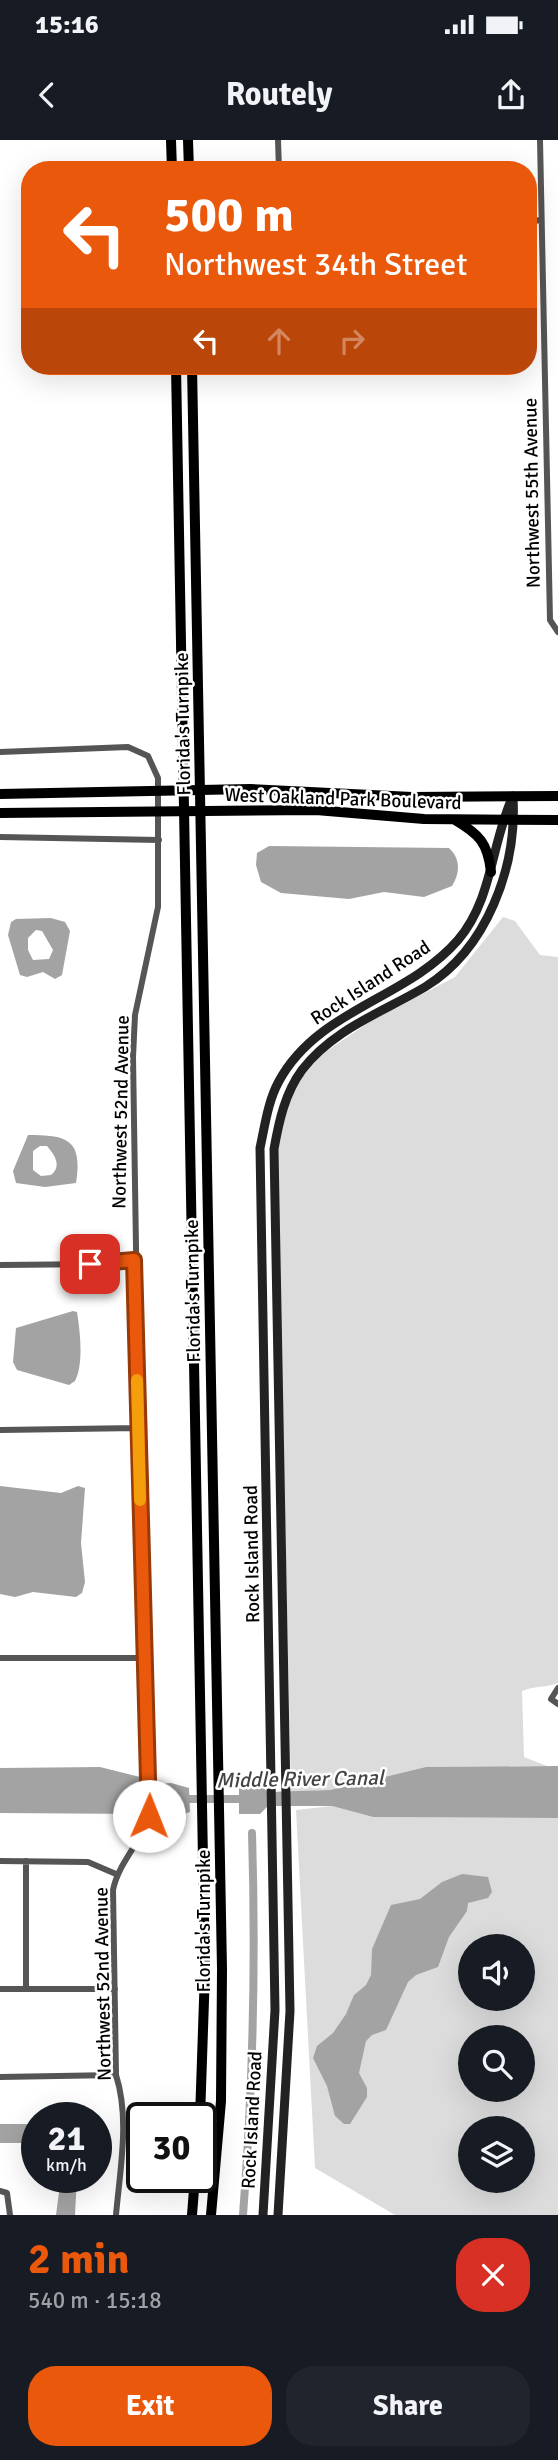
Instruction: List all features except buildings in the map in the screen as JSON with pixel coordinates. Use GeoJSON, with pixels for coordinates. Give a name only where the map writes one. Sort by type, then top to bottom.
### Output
{"type":"FeatureCollection","features":[{"type":"Feature","properties":{"kind":"highway"},"geometry":{"type":"LineString","coordinates":[[171,140],[172,161]]}},
{"type":"Feature","properties":{"kind":"highway"},"geometry":{"type":"LineString","coordinates":[[188,140],[189,161]]}},
{"type":"Feature","properties":{"kind":"highway","name":"Florida's Turnpike"},"geometry":{"type":"LineString","coordinates":[[176,375],[203,1819],[205,1971],[201,2102]]}},
{"type":"Feature","properties":{"kind":"highway","name":"Florida's Turnpike"},"geometry":{"type":"LineString","coordinates":[[192,375],[220,1819],[221,2101],[212,2215]]}},
{"type":"Feature","properties":{"kind":"highway"},"geometry":{"type":"LineString","coordinates":[[192,2215],[194,2193]]}},
{"type":"Feature","properties":{"kind":"main road","name":"West Oakland Park Boulevard"},"geometry":{"type":"LineString","coordinates":[[0,794],[250,789],[412,797],[558,796]]}},
{"type":"Feature","properties":{"kind":"main road","name":"Rock Island Road"},"geometry":{"type":"LineString","coordinates":[[263,2215],[275,2010],[274,1788],[260,1148],[268,1111],[279,1082],[293,1060],[323,1030],[422,973],[443,957],[475,914],[491,872],[502,820],[513,796]]}},
{"type":"Feature","properties":{"kind":"main road","name":"Rock Island Road"},"geometry":{"type":"LineString","coordinates":[[278,2215],[290,2011],[288,1788],[274,1149],[281,1114],[291,1088],[303,1068],[318,1053],[360,1022],[431,982],[470,945],[486,922],[499,891],[514,820],[513,796]]}},
{"type":"Feature","properties":{"kind":"main road","name":"West Oakland Park Boulevard"},"geometry":{"type":"LineString","coordinates":[[0,813],[316,810],[454,820],[558,820]]}},
{"type":"Feature","properties":{"kind":"main road"},"geometry":{"type":"LineString","coordinates":[[454,820],[478,834],[484,841],[491,872]]}},
{"type":"Feature","properties":{"kind":"street"},"geometry":{"type":"LineString","coordinates":[[278,140],[279,161]]}},
{"type":"Feature","properties":{"kind":"street","name":"Northwest 55th Avenue"},"geometry":{"type":"LineString","coordinates":[[537,175],[540,140]]}},
{"type":"Feature","properties":{"kind":"street","name":"Northwest 55th Avenue"},"geometry":{"type":"LineString","coordinates":[[537,316],[550,620],[558,632]]}},
{"type":"Feature","properties":{"kind":"street","name":"Northwest 52nd Avenue"},"geometry":{"type":"LineString","coordinates":[[0,752],[128,747],[140,750],[157,769],[158,907],[135,1015],[134,1260],[143,1658],[149,1780],[146,1826],[116,1874],[113,1890],[116,2075],[122,2094],[123,2144],[116,2215]]}},
{"type":"Feature","properties":{"kind":"street"},"geometry":{"type":"LineString","coordinates":[[0,837],[159,840]]}},
{"type":"Feature","properties":{"kind":"street"},"geometry":{"type":"LineString","coordinates":[[0,1265],[106,1264],[134,1260]]}},
{"type":"Feature","properties":{"kind":"street"},"geometry":{"type":"LineString","coordinates":[[0,1430],[138,1428]]}},
{"type":"Feature","properties":{"kind":"street"},"geometry":{"type":"LineString","coordinates":[[0,1658],[143,1658]]}},
{"type":"Feature","properties":{"kind":"street"},"geometry":{"type":"LineString","coordinates":[[558,1688],[551,1699],[558,1704]]}},
{"type":"Feature","properties":{"kind":"street"},"geometry":{"type":"LineString","coordinates":[[0,1861],[88,1862],[116,1874]]}},
{"type":"Feature","properties":{"kind":"street"},"geometry":{"type":"LineString","coordinates":[[26,1861],[26,1989]]}},
{"type":"Feature","properties":{"kind":"street"},"geometry":{"type":"LineString","coordinates":[[0,1989],[115,1989]]}},
{"type":"Feature","properties":{"kind":"street"},"geometry":{"type":"LineString","coordinates":[[0,2077],[116,2075]]}},
{"type":"Feature","properties":{"kind":"street"},"geometry":{"type":"LineString","coordinates":[[4,2192],[10,2215]]}},
{"type":"Feature","properties":{"kind":"shaded area"},"geometry":{"type":"Polygon","coordinates":[[[269,846],[449,848],[456,857],[458,871],[452,886],[424,897],[384,892],[349,899],[281,893],[261,882],[256,865],[257,853],[269,846]]]}},
{"type":"Feature","properties":{"kind":"shaded area"},"geometry":{"type":"Polygon","coordinates":[[[503,917],[515,921],[540,955],[558,957],[558,1683],[522,1691],[524,1757],[547,1766],[426,1767],[330,1790],[291,1792],[277,1151],[290,1092],[321,1055],[371,1021],[455,977],[503,917]]]}},
{"type":"Feature","properties":{"kind":"shaded area"},"geometry":{"type":"Polygon","coordinates":[[[51,918],[65,922],[70,931],[62,975],[55,979],[43,972],[27,977],[20,975],[8,935],[11,922],[16,919],[51,918]],[[36,930],[28,938],[28,950],[33,960],[49,959],[53,950],[42,931],[36,930]]]}},
{"type":"Feature","properties":{"kind":"shaded area"},"geometry":{"type":"Polygon","coordinates":[[[28,1135],[53,1136],[69,1142],[77,1157],[76,1183],[45,1187],[16,1183],[13,1171],[28,1135]],[[40,1146],[33,1151],[33,1170],[41,1176],[51,1175],[57,1164],[47,1146],[40,1146]]]}},
{"type":"Feature","properties":{"kind":"shaded area"},"geometry":{"type":"Polygon","coordinates":[[[77,1312],[80,1347],[80,1365],[75,1381],[69,1385],[17,1370],[13,1362],[16,1328],[77,1312]]]}},
{"type":"Feature","properties":{"kind":"shaded area"},"geometry":{"type":"Polygon","coordinates":[[[0,1486],[61,1493],[78,1486],[85,1488],[81,1543],[85,1582],[82,1593],[76,1597],[33,1592],[15,1597],[0,1594],[0,1486]]]}},
{"type":"Feature","properties":{"kind":"shaded area"},"geometry":{"type":"Polygon","coordinates":[[[558,1766],[558,1818],[373,1817],[332,1806],[268,1806],[260,1814],[239,1814],[239,1786],[262,1786],[268,1792],[330,1790],[426,1767],[558,1766]]]}},
{"type":"Feature","properties":{"kind":"shaded area"},"geometry":{"type":"Polygon","coordinates":[[[100,1767],[140,1777],[140,1814],[0,1813],[0,1768],[100,1767]]]}},
{"type":"Feature","properties":{"kind":"shaded area"},"geometry":{"type":"Polygon","coordinates":[[[171,1783],[189,1788],[190,1812],[174,1817],[157,1816],[158,1784],[171,1783]]]}},
{"type":"Feature","properties":{"kind":"shaded area"},"geometry":{"type":"Polygon","coordinates":[[[332,1806],[373,1817],[558,1818],[558,2215],[395,2215],[315,2168],[296,1810],[332,1806]]]}},
{"type":"Feature","properties":{"kind":"shaded area"},"geometry":{"type":"Polygon","coordinates":[[[462,1874],[488,1877],[492,1892],[488,1898],[468,1903],[467,1911],[449,1937],[438,1967],[416,1975],[408,1982],[386,2030],[372,2035],[366,2041],[359,2073],[367,2088],[367,2097],[350,2124],[344,2124],[335,2116],[327,2086],[313,2058],[317,2046],[333,2033],[346,2014],[354,1995],[366,1985],[371,1975],[372,1949],[391,1905],[420,1899],[442,1882],[462,1874]]]}},
{"type":"Feature","properties":{"kind":"shaded area"},"geometry":{"type":"Polygon","coordinates":[[[0,2124],[21,2124],[21,2143],[0,2143],[0,2124]]]}},
{"type":"Feature","properties":{"kind":"shaded area"},"geometry":{"type":"Polygon","coordinates":[[[59,2193],[76,2193],[75,2215],[56,2215],[59,2193]]]}},
{"type":"Feature","properties":{"kind":"waterway","name":"Middle River Canal"},"geometry":{"type":"LineString","coordinates":[[131,1800],[167,1799]]}},
{"type":"Feature","properties":{"kind":"waterway","name":"Middle River Canal"},"geometry":{"type":"LineString","coordinates":[[180,1799],[247,1799]]}},
{"type":"Feature","properties":{"kind":"waterway"},"geometry":{"type":"LineString","coordinates":[[243,2215],[253,2024],[252,1833]]}},
{"type":"Feature","properties":{"kind":"slow traffic"},"geometry":{"type":"LineString","coordinates":[[137,1380],[140,1500]]}},
{"type":"Feature","properties":{"kind":"route"},"geometry":{"type":"LineString","coordinates":[[90,1264],[134,1260],[149,1816]]}}]}
